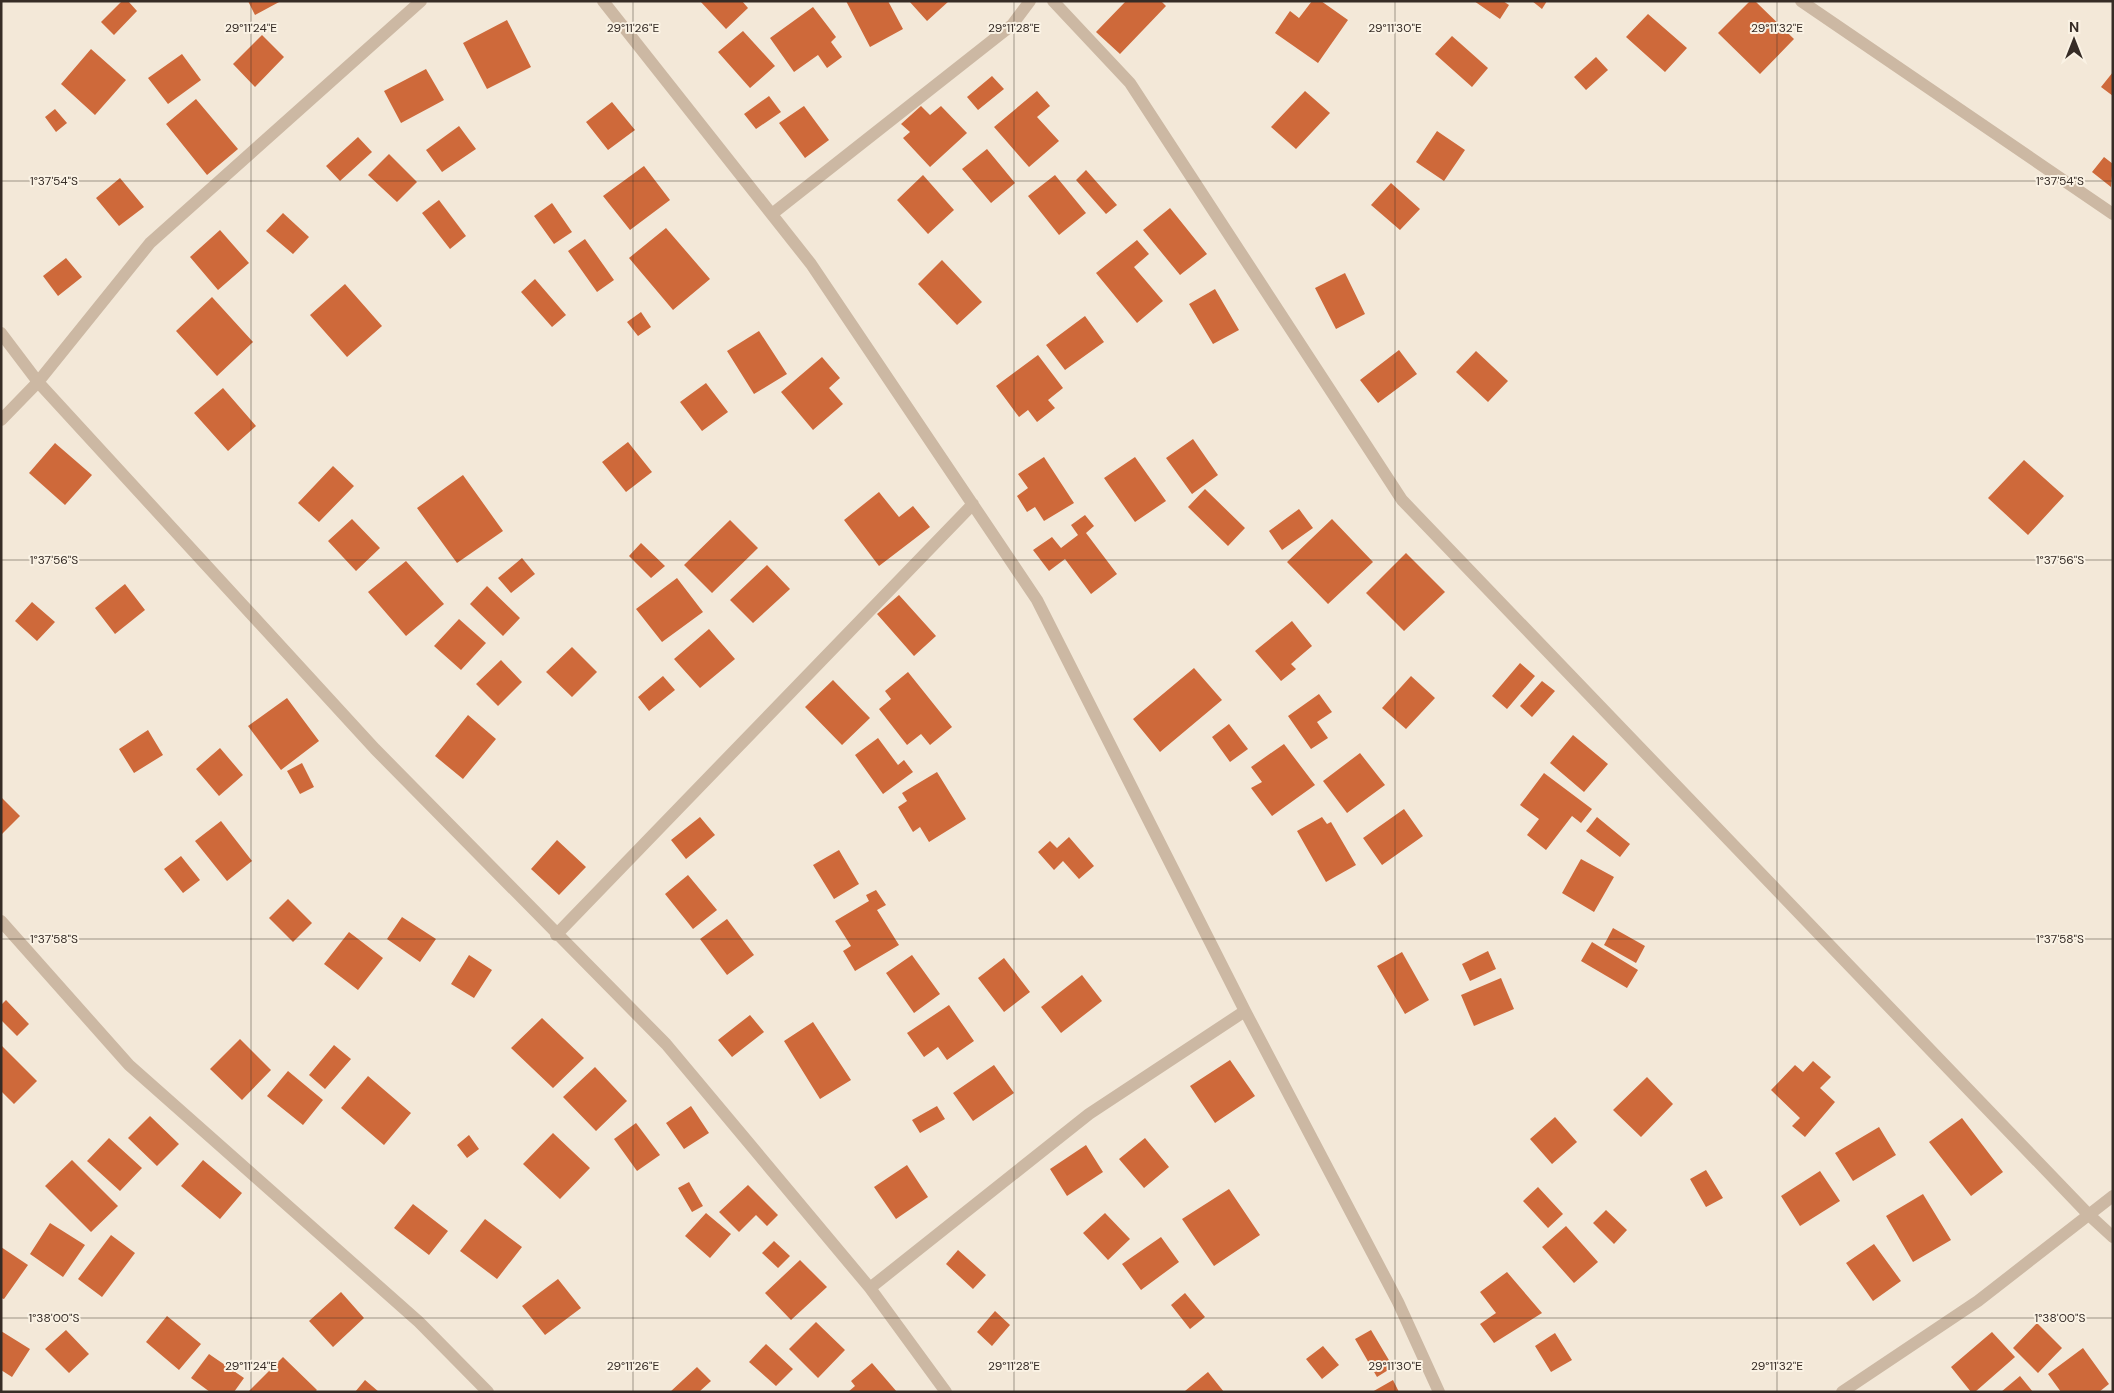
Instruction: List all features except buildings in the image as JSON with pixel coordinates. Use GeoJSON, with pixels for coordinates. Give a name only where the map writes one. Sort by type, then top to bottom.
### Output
{"type":"FeatureCollection","features":[{"type":"Feature","properties":{"kind":"street"},"geometry":{"type":"LineString","coordinates":[[1,420],[38,382],[150,243],[421,1]]}},
{"type":"Feature","properties":{"kind":"street"},"geometry":{"type":"LineString","coordinates":[[603,1],[811,264],[1037,600],[1245,1011],[1398,1302],[1439,1392]]}},
{"type":"Feature","properties":{"kind":"street"},"geometry":{"type":"LineString","coordinates":[[772,214],[1012,25],[1030,1]]}},
{"type":"Feature","properties":{"kind":"street"},"geometry":{"type":"LineString","coordinates":[[1053,1],[1130,83],[1402,500],[2089,1215],[2113,1236]]}},
{"type":"Feature","properties":{"kind":"street"},"geometry":{"type":"LineString","coordinates":[[1801,1],[2113,214]]}},
{"type":"Feature","properties":{"kind":"street"},"geometry":{"type":"LineString","coordinates":[[1,333],[38,382],[375,749],[556,935],[666,1044],[870,1288],[946,1392]]}},
{"type":"Feature","properties":{"kind":"street"},"geometry":{"type":"LineString","coordinates":[[556,935],[973,504]]}},
{"type":"Feature","properties":{"kind":"street"},"geometry":{"type":"LineString","coordinates":[[1,922],[129,1065],[419,1322],[488,1392]]}},
{"type":"Feature","properties":{"kind":"street"},"geometry":{"type":"LineString","coordinates":[[870,1288],[1089,1114],[1245,1011]]}},
{"type":"Feature","properties":{"kind":"street"},"geometry":{"type":"LineString","coordinates":[[1842,1392],[1978,1300],[2113,1196]]}}]}
